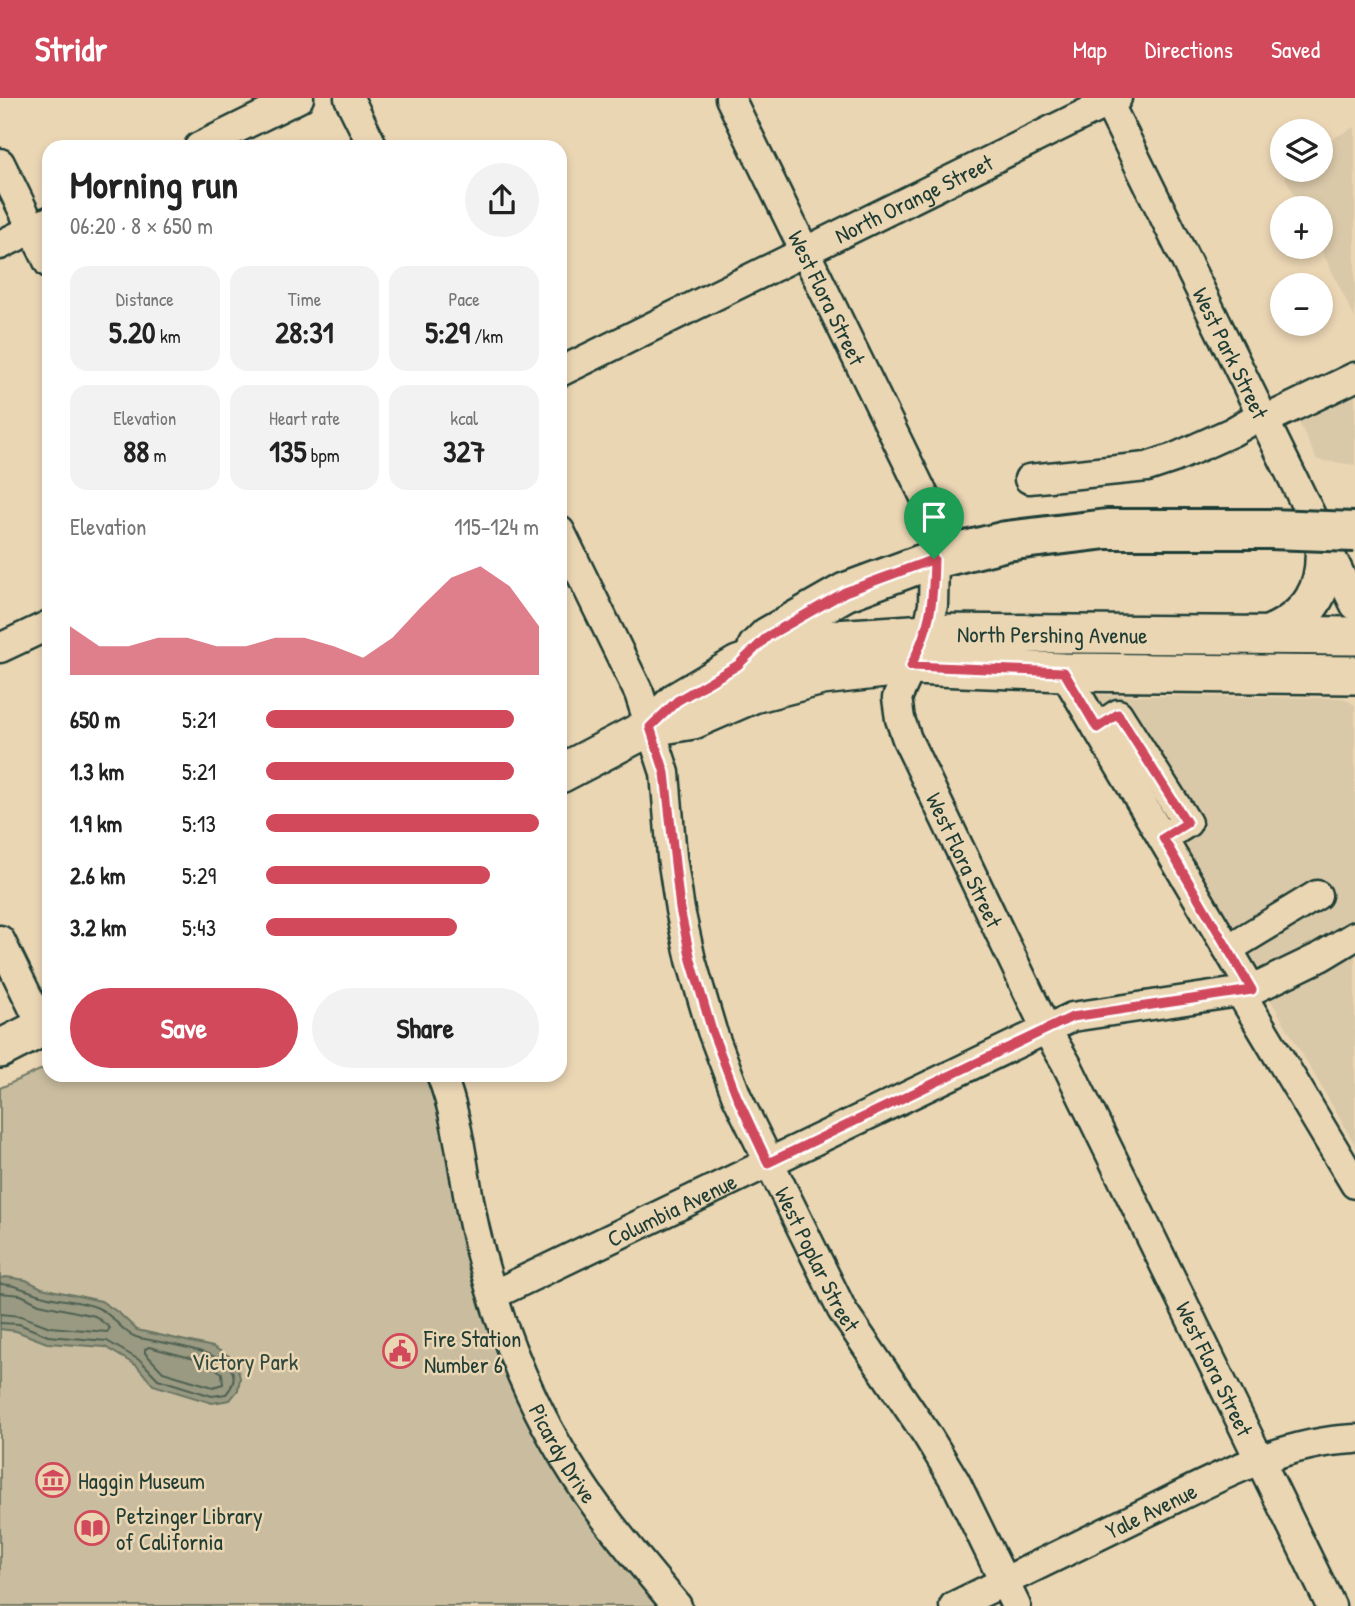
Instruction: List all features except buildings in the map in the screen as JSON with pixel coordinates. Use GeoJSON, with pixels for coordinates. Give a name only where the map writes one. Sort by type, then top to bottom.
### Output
{"type":"FeatureCollection","features":[{"type":"Feature","properties":{"kind":"highway"},"geometry":{"type":"LineString","coordinates":[[934,559],[1006,541],[1107,529],[1270,528],[1339,538]]}},
{"type":"Feature","properties":{"kind":"main road"},"geometry":{"type":"LineString","coordinates":[[1269,635],[1286,627],[1301,615],[1313,600],[1321,583],[1325,564],[1339,538]]}},
{"type":"Feature","properties":{"kind":"main road"},"geometry":{"type":"LineString","coordinates":[[738,665],[768,636],[845,592],[934,559]]}},
{"type":"Feature","properties":{"kind":"main road","name":"North Pershing Avenue"},"geometry":{"type":"LineString","coordinates":[[567,770],[650,727],[677,701],[738,665],[786,648],[835,639],[927,633],[1355,636]]}},
{"type":"Feature","properties":{"kind":"main road"},"geometry":{"type":"LineString","coordinates":[[1064,672],[1079,658],[1100,652],[1197,651],[1222,635]]}},
{"type":"Feature","properties":{"kind":"main road","name":"North Pershing Avenue"},"geometry":{"type":"LineString","coordinates":[[650,727],[693,720],[753,694],[822,676],[911,666],[1064,672],[1355,675]]}},
{"type":"Feature","properties":{"kind":"main road"},"geometry":{"type":"LineString","coordinates":[[0,1049],[42,1028]]}},
{"type":"Feature","properties":{"kind":"street"},"geometry":{"type":"LineString","coordinates":[[213,140],[299,98]]}},
{"type":"Feature","properties":{"kind":"street"},"geometry":{"type":"LineString","coordinates":[[349,98],[370,140]]}},
{"type":"Feature","properties":{"kind":"street","name":"West Flora Street"},"geometry":{"type":"LineString","coordinates":[[730,98],[935,518],[933,605],[927,633],[897,698],[907,739],[1046,1029],[1072,1075],[1331,1606]]}},
{"type":"Feature","properties":{"kind":"street","name":"North Orange Street"},"geometry":{"type":"LineString","coordinates":[[567,369],[1110,99]]}},
{"type":"Feature","properties":{"kind":"street","name":"West Park Street"},"geometry":{"type":"LineString","coordinates":[[1110,99],[1262,418],[1339,538],[1355,605]]}},
{"type":"Feature","properties":{"kind":"street"},"geometry":{"type":"LineString","coordinates":[[0,163],[41,225],[0,245]]}},
{"type":"Feature","properties":{"kind":"street"},"geometry":{"type":"LineString","coordinates":[[1029,479],[1147,467],[1174,458],[1355,377]]}},
{"type":"Feature","properties":{"kind":"street","name":"West Poplar Street"},"geometry":{"type":"LineString","coordinates":[[567,545],[639,693],[665,773],[676,883],[691,960],[712,1031],[737,1097],[842,1310],[928,1436],[955,1481],[1009,1594]]}},
{"type":"Feature","properties":{"kind":"street"},"geometry":{"type":"LineString","coordinates":[[0,649],[42,628]]}},
{"type":"Feature","properties":{"kind":"street"},"geometry":{"type":"LineString","coordinates":[[1064,672],[1228,949],[1246,991],[1344,1143],[1355,1184]]}},
{"type":"Feature","properties":{"kind":"street"},"geometry":{"type":"LineString","coordinates":[[1228,949],[1317,895]]}},
{"type":"Feature","properties":{"kind":"street","name":"Columbia Avenue"},"geometry":{"type":"LineString","coordinates":[[493,1296],[1072,1017],[1246,991],[1320,957],[1355,936]]}},
{"type":"Feature","properties":{"kind":"street"},"geometry":{"type":"LineString","coordinates":[[0,940],[42,1019]]}},
{"type":"Feature","properties":{"kind":"street","name":"Picardy Drive"},"geometry":{"type":"LineString","coordinates":[[444,1082],[460,1139],[475,1230],[493,1296],[518,1366],[543,1419],[595,1504],[677,1606]]}},
{"type":"Feature","properties":{"kind":"street","name":"Yale Avenue"},"geometry":{"type":"LineString","coordinates":[[954,1606],[1009,1594],[1212,1480],[1286,1449],[1332,1440],[1355,1439]]}},
{"type":"Feature","properties":{"kind":"shaded area"},"geometry":{"type":"Polygon","coordinates":[[[1355,127],[1355,319],[1326,259],[1333,259],[1333,196],[1295,196],[1288,182],[1333,182],[1333,138],[1355,127]]]}},
{"type":"Feature","properties":{"kind":"shaded area"},"geometry":{"type":"Polygon","coordinates":[[[1355,376],[1355,465],[1317,460],[1292,408],[1355,376]]]}},
{"type":"Feature","properties":{"kind":"shaded area"},"geometry":{"type":"Polygon","coordinates":[[[1093,695],[1344,698],[1355,705],[1355,1145],[1093,695]]]}},
{"type":"Feature","properties":{"kind":"green space","name":"Victory Park"},"geometry":{"type":"Polygon","coordinates":[[[42,1069],[42,1082],[431,1082],[440,1116],[455,1208],[473,1273],[498,1343],[677,1606],[0,1606],[0,1088],[42,1069]]]}},
{"type":"Feature","properties":{"kind":"water"},"geometry":{"type":"Polygon","coordinates":[[[6,1277],[101,1301],[137,1330],[213,1347],[229,1356],[237,1366],[240,1378],[238,1390],[230,1400],[212,1403],[153,1385],[137,1366],[105,1347],[47,1343],[16,1331],[0,1329],[0,1278],[6,1277]]]}},
{"type":"Feature","properties":{"kind":"place","name":"Fire Station Number 6"},"geometry":{"type":"Point","coordinates":[400,1351]}},
{"type":"Feature","properties":{"kind":"place","name":"Haggin Museum"},"geometry":{"type":"Point","coordinates":[53,1480]}},
{"type":"Feature","properties":{"kind":"place","name":"Petzinger Library of California"},"geometry":{"type":"Point","coordinates":[92,1528]}},
{"type":"Feature","properties":{"kind":"route"},"geometry":{"type":"LineString","coordinates":[[934,559],[933,605],[927,633],[911,666],[1064,672],[1097,728],[1118,714],[1187,823],[1163,838],[1252,990],[1072,1017],[768,1163],[737,1097],[712,1031],[691,960],[672,858],[665,773],[650,727],[677,701],[738,665],[768,636],[845,592],[934,559]]}}]}
